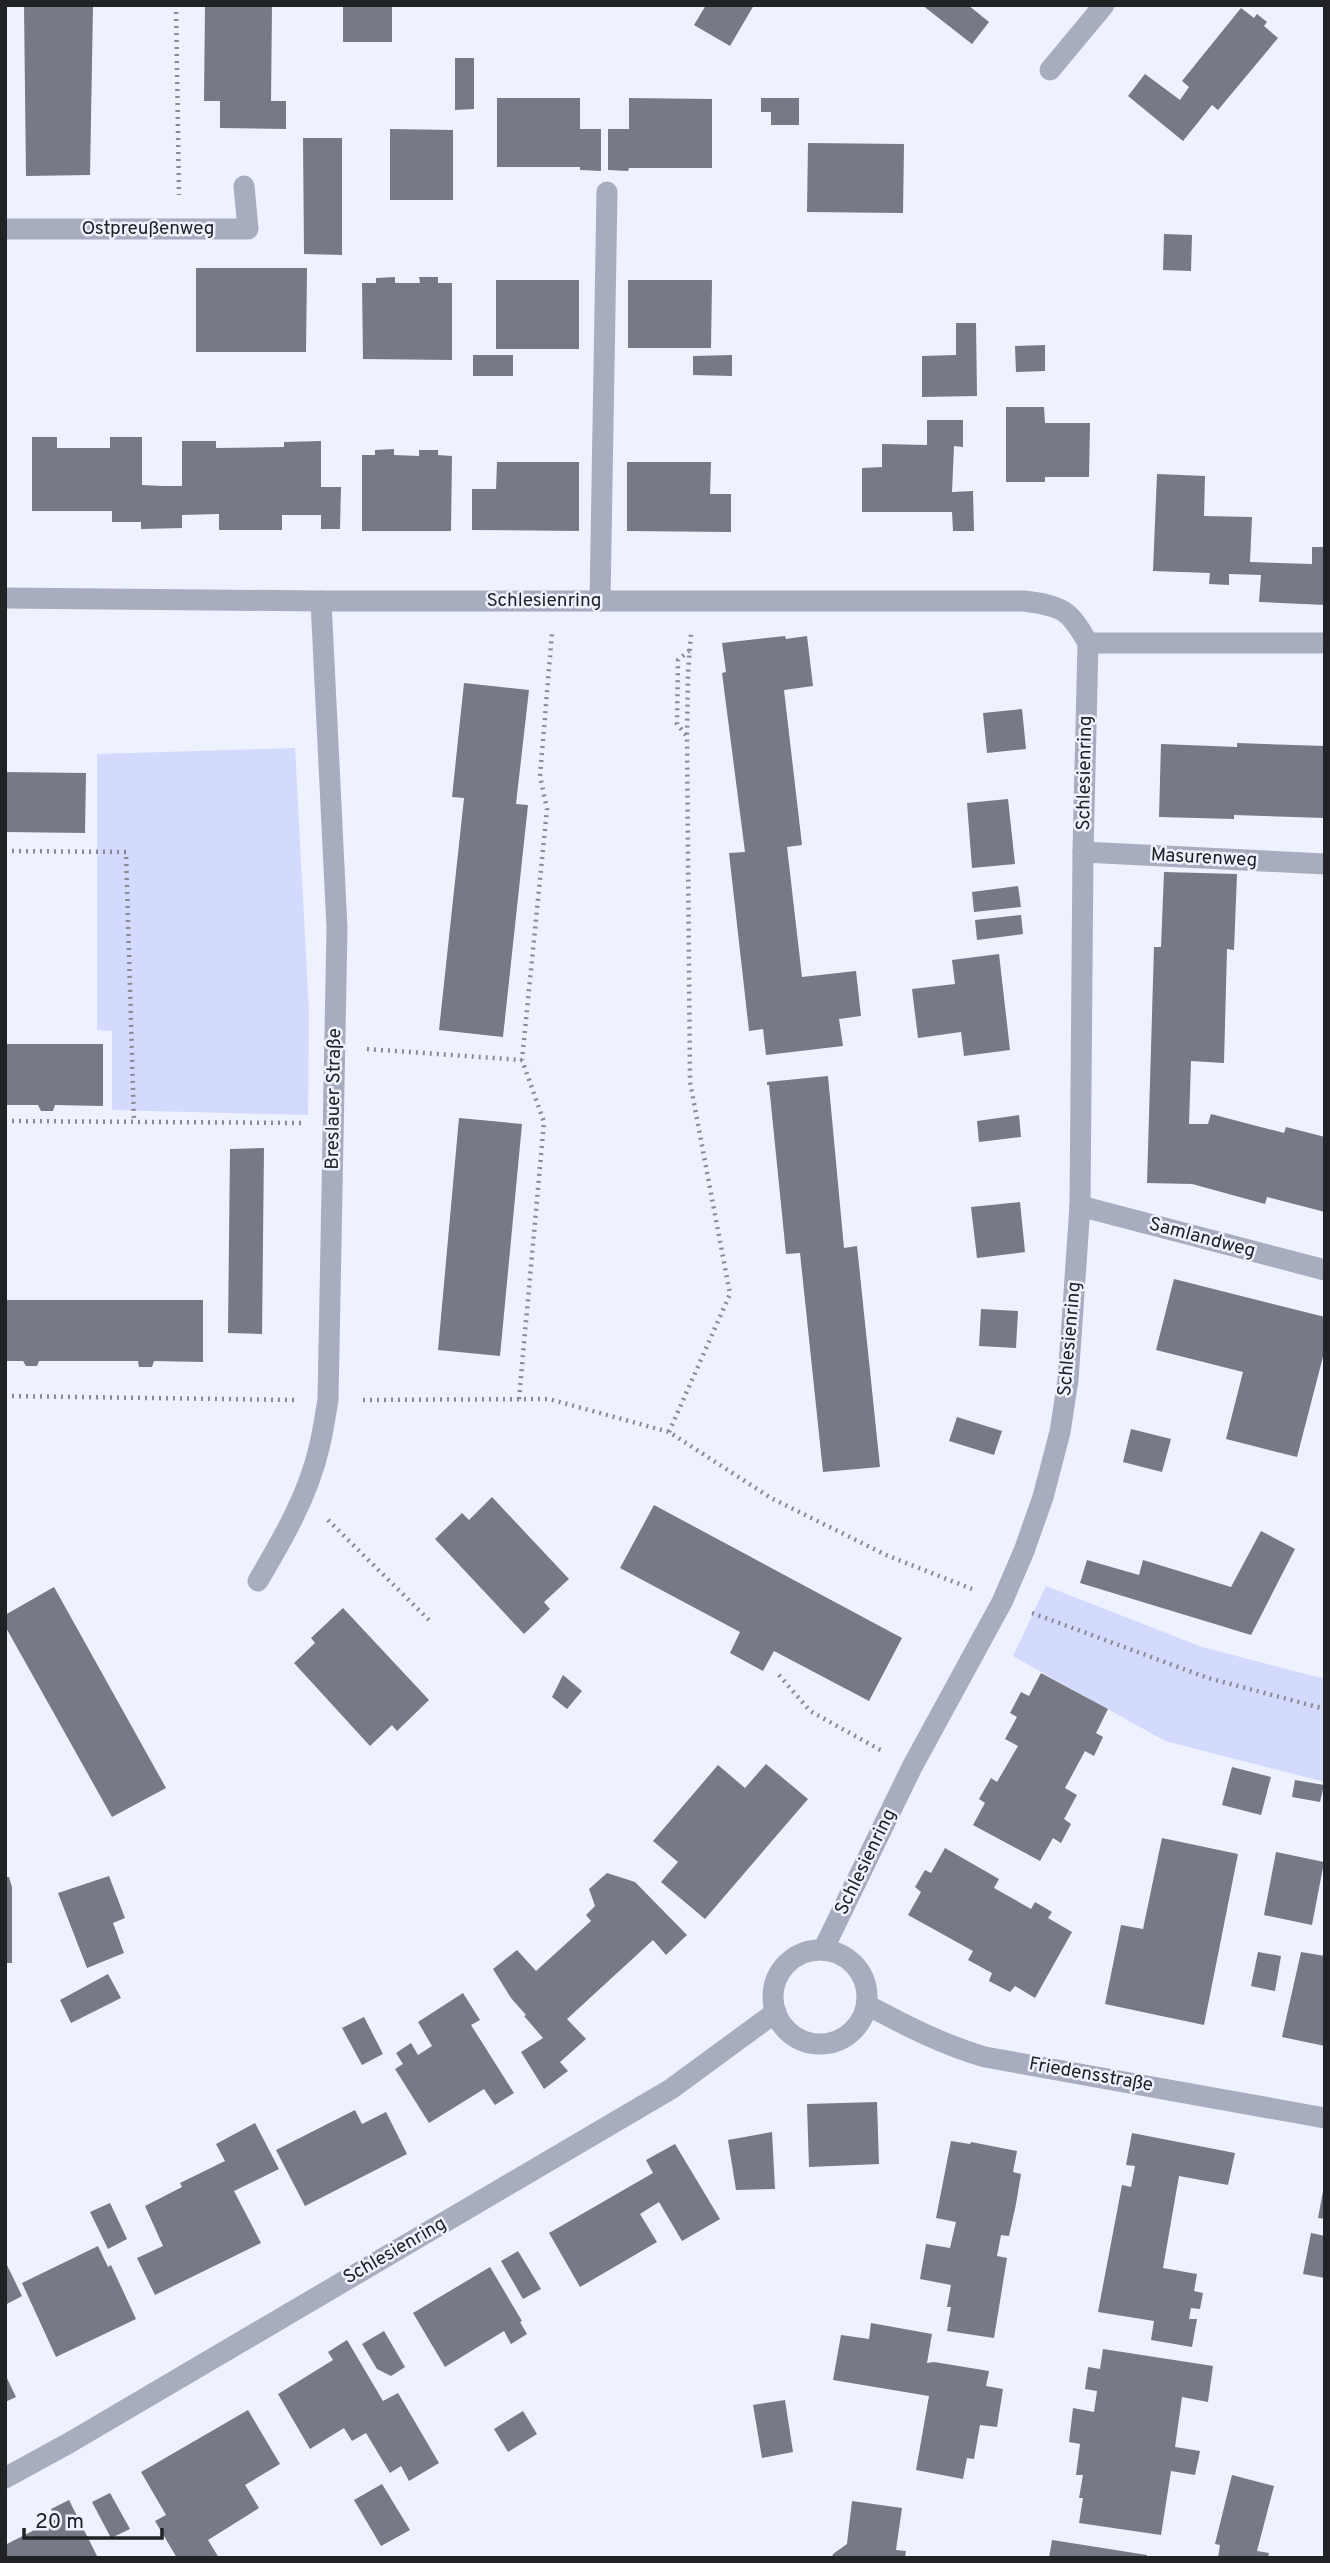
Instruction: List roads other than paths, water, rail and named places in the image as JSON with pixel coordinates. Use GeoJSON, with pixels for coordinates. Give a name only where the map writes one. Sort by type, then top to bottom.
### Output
{"type":"FeatureCollection","features":[{"type":"Feature","properties":{"kind":"street"},"geometry":{"type":"LineString","coordinates":[[1050,70],[1104,5]]}},
{"type":"Feature","properties":{"kind":"street","name":"Ostpreußenweg"},"geometry":{"type":"LineString","coordinates":[[5,229],[248,229],[244,186]]}},
{"type":"Feature","properties":{"kind":"street"},"geometry":{"type":"LineString","coordinates":[[600,601],[607,192]]}},
{"type":"Feature","properties":{"kind":"street","name":"Schlesienring"},"geometry":{"type":"LineString","coordinates":[[5,598],[1024,601],[1050,604],[1074,618],[1088,643],[1080,1206],[1068,1380],[1060,1432],[1043,1497],[1024,1552],[1002,1602],[912,1767],[823,1950]]}},
{"type":"Feature","properties":{"kind":"street","name":"Breslauer Straße"},"geometry":{"type":"LineString","coordinates":[[257,1581],[288,1529],[302,1495],[319,1450],[328,1400],[337,928],[321,601]]}},
{"type":"Feature","properties":{"kind":"street"},"geometry":{"type":"LineString","coordinates":[[1088,643],[1325,643]]}},
{"type":"Feature","properties":{"kind":"street","name":"Masurenweg"},"geometry":{"type":"LineString","coordinates":[[1083,852],[1325,864]]}},
{"type":"Feature","properties":{"kind":"street","name":"Samlandweg"},"geometry":{"type":"LineString","coordinates":[[1080,1206],[1325,1270]]}},
{"type":"Feature","properties":{"kind":"street"},"geometry":{"type":"LineString","coordinates":[[823,1950],[850,1960],[864,1980],[868,1993],[867,2005],[863,2019],[843,2038],[830,2043],[810,2043],[791,2034],[783,2026],[773,2003],[774,1985],[780,1971],[793,1959],[808,1951],[823,1950]]}},
{"type":"Feature","properties":{"kind":"street","name":"Friedensstraße"},"geometry":{"type":"LineString","coordinates":[[867,2005],[929,2037],[959,2050],[985,2057],[1325,2118]]}},
{"type":"Feature","properties":{"kind":"street","name":"Schlesienring"},"geometry":{"type":"LineString","coordinates":[[5,2478],[671,2089],[776,2012]]}}]}
